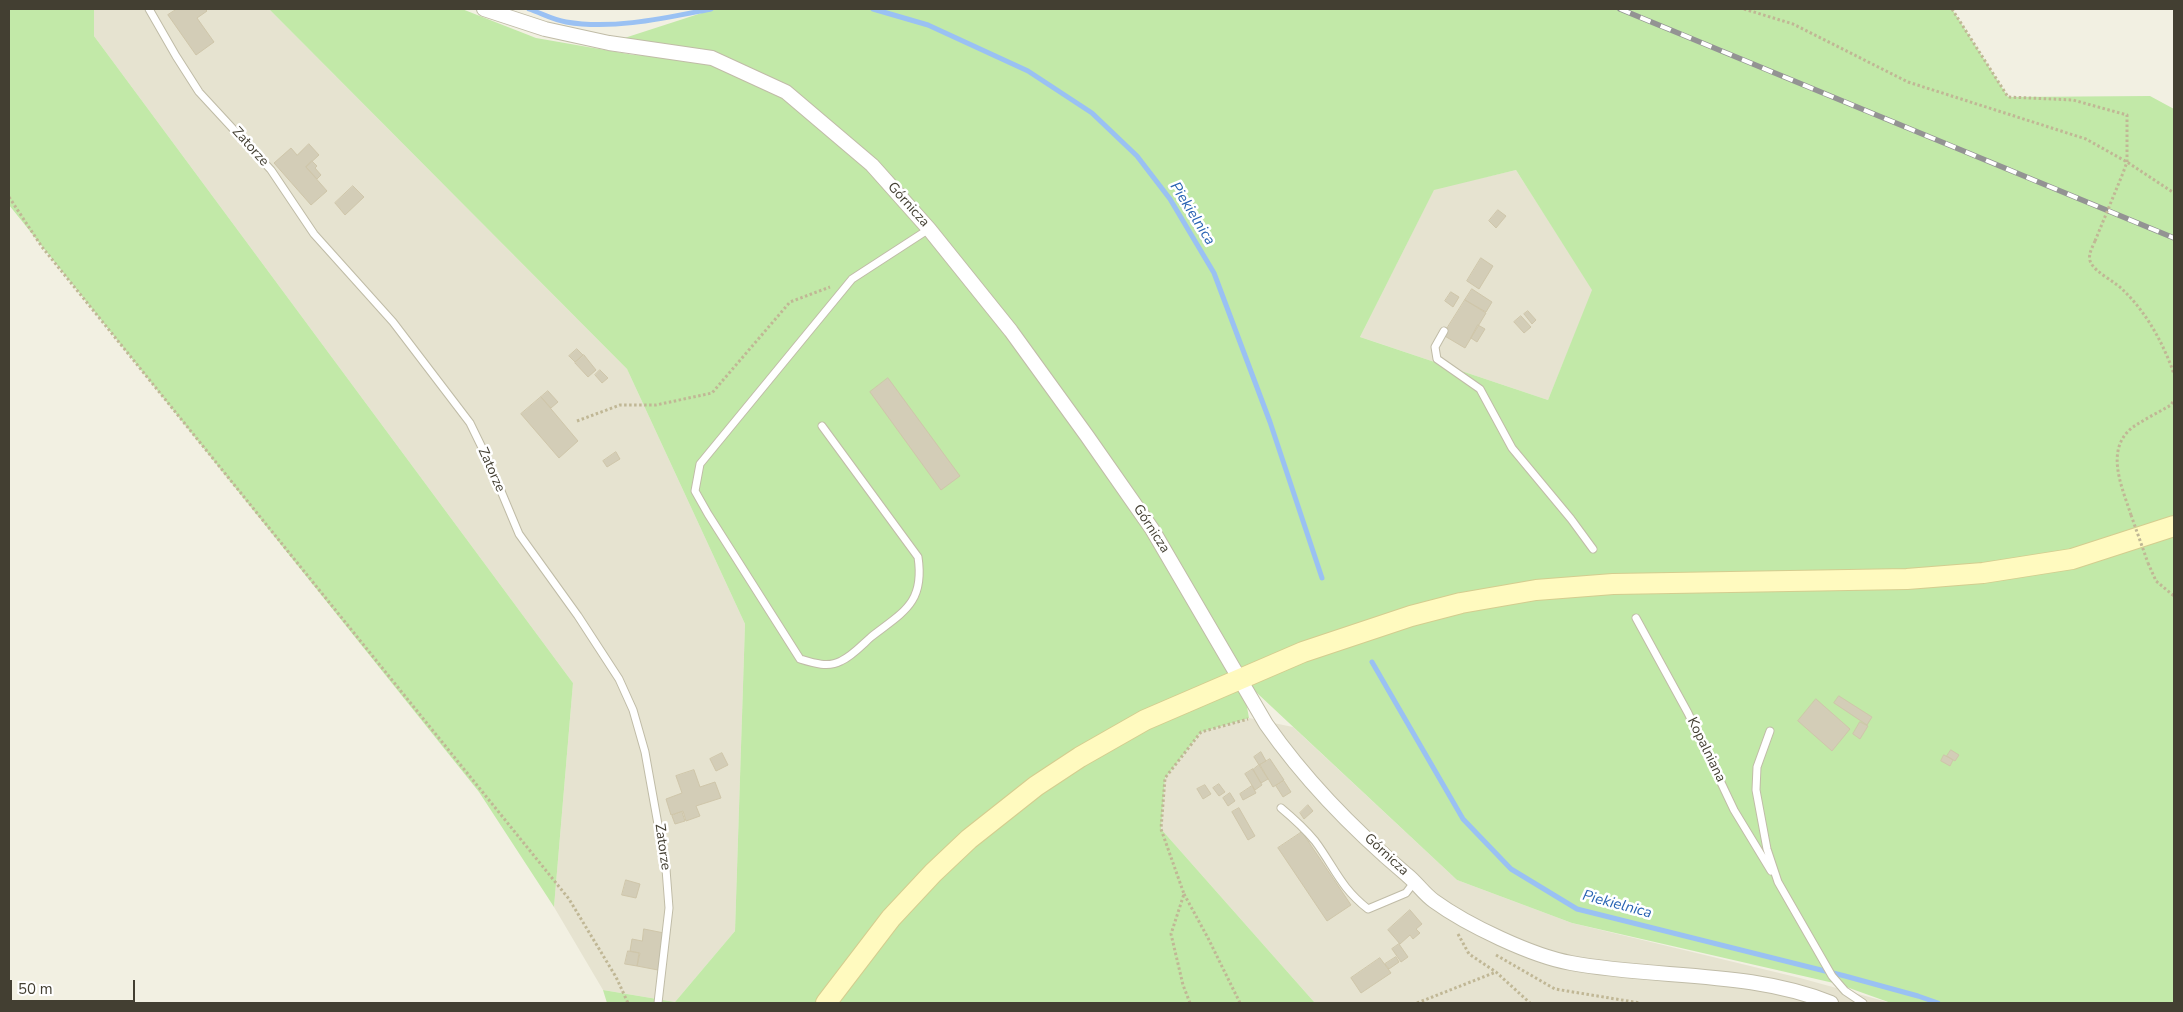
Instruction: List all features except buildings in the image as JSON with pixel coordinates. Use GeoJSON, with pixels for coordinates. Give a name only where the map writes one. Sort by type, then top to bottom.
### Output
{"type":"FeatureCollection","features":[{"type":"Feature","properties":{"kind":"main road"},"geometry":{"type":"LineString","coordinates":[[826,1003],[891,918],[933,873],[970,839],[1029,792],[1080,756],[1145,720],[1303,652],[1411,616],[1499,595],[1613,584],[1907,579],[1983,574],[2072,559],[2174,526]]}},
{"type":"Feature","properties":{"kind":"street","name":"Górnicza"},"geometry":{"type":"LineString","coordinates":[[484,9],[545,29],[609,43],[712,58],[786,92],[872,165],[929,229],[1011,331],[1147,521],[1241,678],[1266,724],[1286,753],[1309,780],[1387,858],[1415,881],[1433,900],[1470,923],[1542,956],[1572,963],[1728,979],[1782,987],[1831,1003]]}},
{"type":"Feature","properties":{"kind":"lane","name":"Zatorze"},"geometry":{"type":"LineString","coordinates":[[149,9],[199,92],[271,170],[314,234],[393,322],[470,423],[488,460],[519,534],[588,629],[620,680],[645,752],[666,869],[668,908],[658,1003]]}},
{"type":"Feature","properties":{"kind":"lane"},"geometry":{"type":"LineString","coordinates":[[822,426],[918,557],[920,572],[918,589],[908,608],[840,662],[818,665],[800,659],[696,491],[700,464],[852,279],[929,229]]}},
{"type":"Feature","properties":{"kind":"lane"},"geometry":{"type":"LineString","coordinates":[[1444,331],[1435,347],[1437,359],[1480,389],[1512,448],[1571,519],[1593,549]]}},
{"type":"Feature","properties":{"kind":"lane","name":"Kopalniana"},"geometry":{"type":"LineString","coordinates":[[1636,618],[1688,713],[1734,810],[1778,882],[1819,955],[1832,976],[1845,991],[1863,1003]]}},
{"type":"Feature","properties":{"kind":"lane","name":"Kopalniana"},"geometry":{"type":"LineString","coordinates":[[1770,731],[1757,767],[1756,790],[1765,841],[1778,882]]}},
{"type":"Feature","properties":{"kind":"lane"},"geometry":{"type":"LineString","coordinates":[[1281,808],[1302,826],[1316,842],[1351,896],[1368,909],[1406,893],[1415,881]]}},
{"type":"Feature","properties":{"kind":"path"},"geometry":{"type":"LineString","coordinates":[[1744,9],[1793,24],[1908,82],[2086,139],[2127,162],[2174,193]]}},
{"type":"Feature","properties":{"kind":"path"},"geometry":{"type":"LineString","coordinates":[[1952,9],[2008,97],[2073,100],[2127,115],[2127,162],[2094,241],[2090,253],[2090,261],[2094,267],[2113,280],[2135,302],[2156,336],[2174,374]]}},
{"type":"Feature","properties":{"kind":"path"},"geometry":{"type":"LineString","coordinates":[[9,197],[42,247],[568,899],[616,977],[628,1003]]}},
{"type":"Feature","properties":{"kind":"path"},"geometry":{"type":"LineString","coordinates":[[577,421],[620,404],[656,405],[712,393],[790,302],[852,279]]}},
{"type":"Feature","properties":{"kind":"path"},"geometry":{"type":"LineString","coordinates":[[2174,400],[2171,405],[2133,428],[2124,438],[2118,450],[2118,476],[2148,563],[2156,581],[2174,596]]}},
{"type":"Feature","properties":{"kind":"path"},"geometry":{"type":"LineString","coordinates":[[1240,1003],[1184,894],[1161,828],[1165,778],[1202,732],[1249,718]]}},
{"type":"Feature","properties":{"kind":"path"},"geometry":{"type":"LineString","coordinates":[[1184,894],[1170,934],[1190,1003]]}},
{"type":"Feature","properties":{"kind":"path"},"geometry":{"type":"LineString","coordinates":[[1454,926],[1470,954],[1496,972],[1530,1003]]}},
{"type":"Feature","properties":{"kind":"path"},"geometry":{"type":"LineString","coordinates":[[1417,1003],[1496,972]]}},
{"type":"Feature","properties":{"kind":"shaded area"},"geometry":{"type":"Polygon","coordinates":[[[94,9],[269,9],[627,369],[745,624],[735,931],[675,1002],[603,990],[554,907],[573,683],[94,36],[94,9]]]}},
{"type":"Feature","properties":{"kind":"shaded area"},"geometry":{"type":"Polygon","coordinates":[[[1516,170],[1593,290],[1548,400],[1360,337],[1434,189],[1516,170]]]}},
{"type":"Feature","properties":{"kind":"shaded area"},"geometry":{"type":"Polygon","coordinates":[[[1249,718],[1293,727],[1457,880],[1572,923],[1800,978],[1891,1003],[1315,1003],[1161,829],[1165,778],[1201,732],[1249,718]]]}},
{"type":"Feature","properties":{"kind":"green space"},"geometry":{"type":"Polygon","coordinates":[[[9,9],[94,9],[94,36],[573,683],[554,907],[479,792],[9,205],[9,9]]]}},
{"type":"Feature","properties":{"kind":"green space"},"geometry":{"type":"Polygon","coordinates":[[[269,9],[462,9],[536,38],[634,55],[705,58],[609,43],[714,9],[1952,9],[2008,97],[2150,96],[2174,109],[2174,1003],[1891,1003],[1838,984],[1572,923],[1457,880],[1242,679],[1249,718],[1201,732],[1165,778],[1161,829],[1315,1003],[607,1003],[603,990],[675,1002],[735,931],[745,624],[627,369],[269,9]],[[1516,170],[1434,190],[1360,337],[1548,400],[1592,290],[1516,170]]]}},
{"type":"Feature","properties":{"kind":"waterway","name":"Piekielnica"},"geometry":{"type":"LineString","coordinates":[[529,9],[561,21],[602,25],[639,22],[711,9]]}},
{"type":"Feature","properties":{"kind":"waterway","name":"Piekielnica"},"geometry":{"type":"LineString","coordinates":[[873,9],[928,25],[1028,71],[1092,113],[1137,156],[1170,199],[1214,273],[1270,422],[1322,578]]}},
{"type":"Feature","properties":{"kind":"waterway","name":"Piekielnica"},"geometry":{"type":"LineString","coordinates":[[1372,662],[1463,819],[1511,869],[1577,909],[1845,976],[1938,1003]]}},
{"type":"Feature","properties":{"kind":"railway"},"geometry":{"type":"LineString","coordinates":[[1620,9],[2174,238]]}}]}
